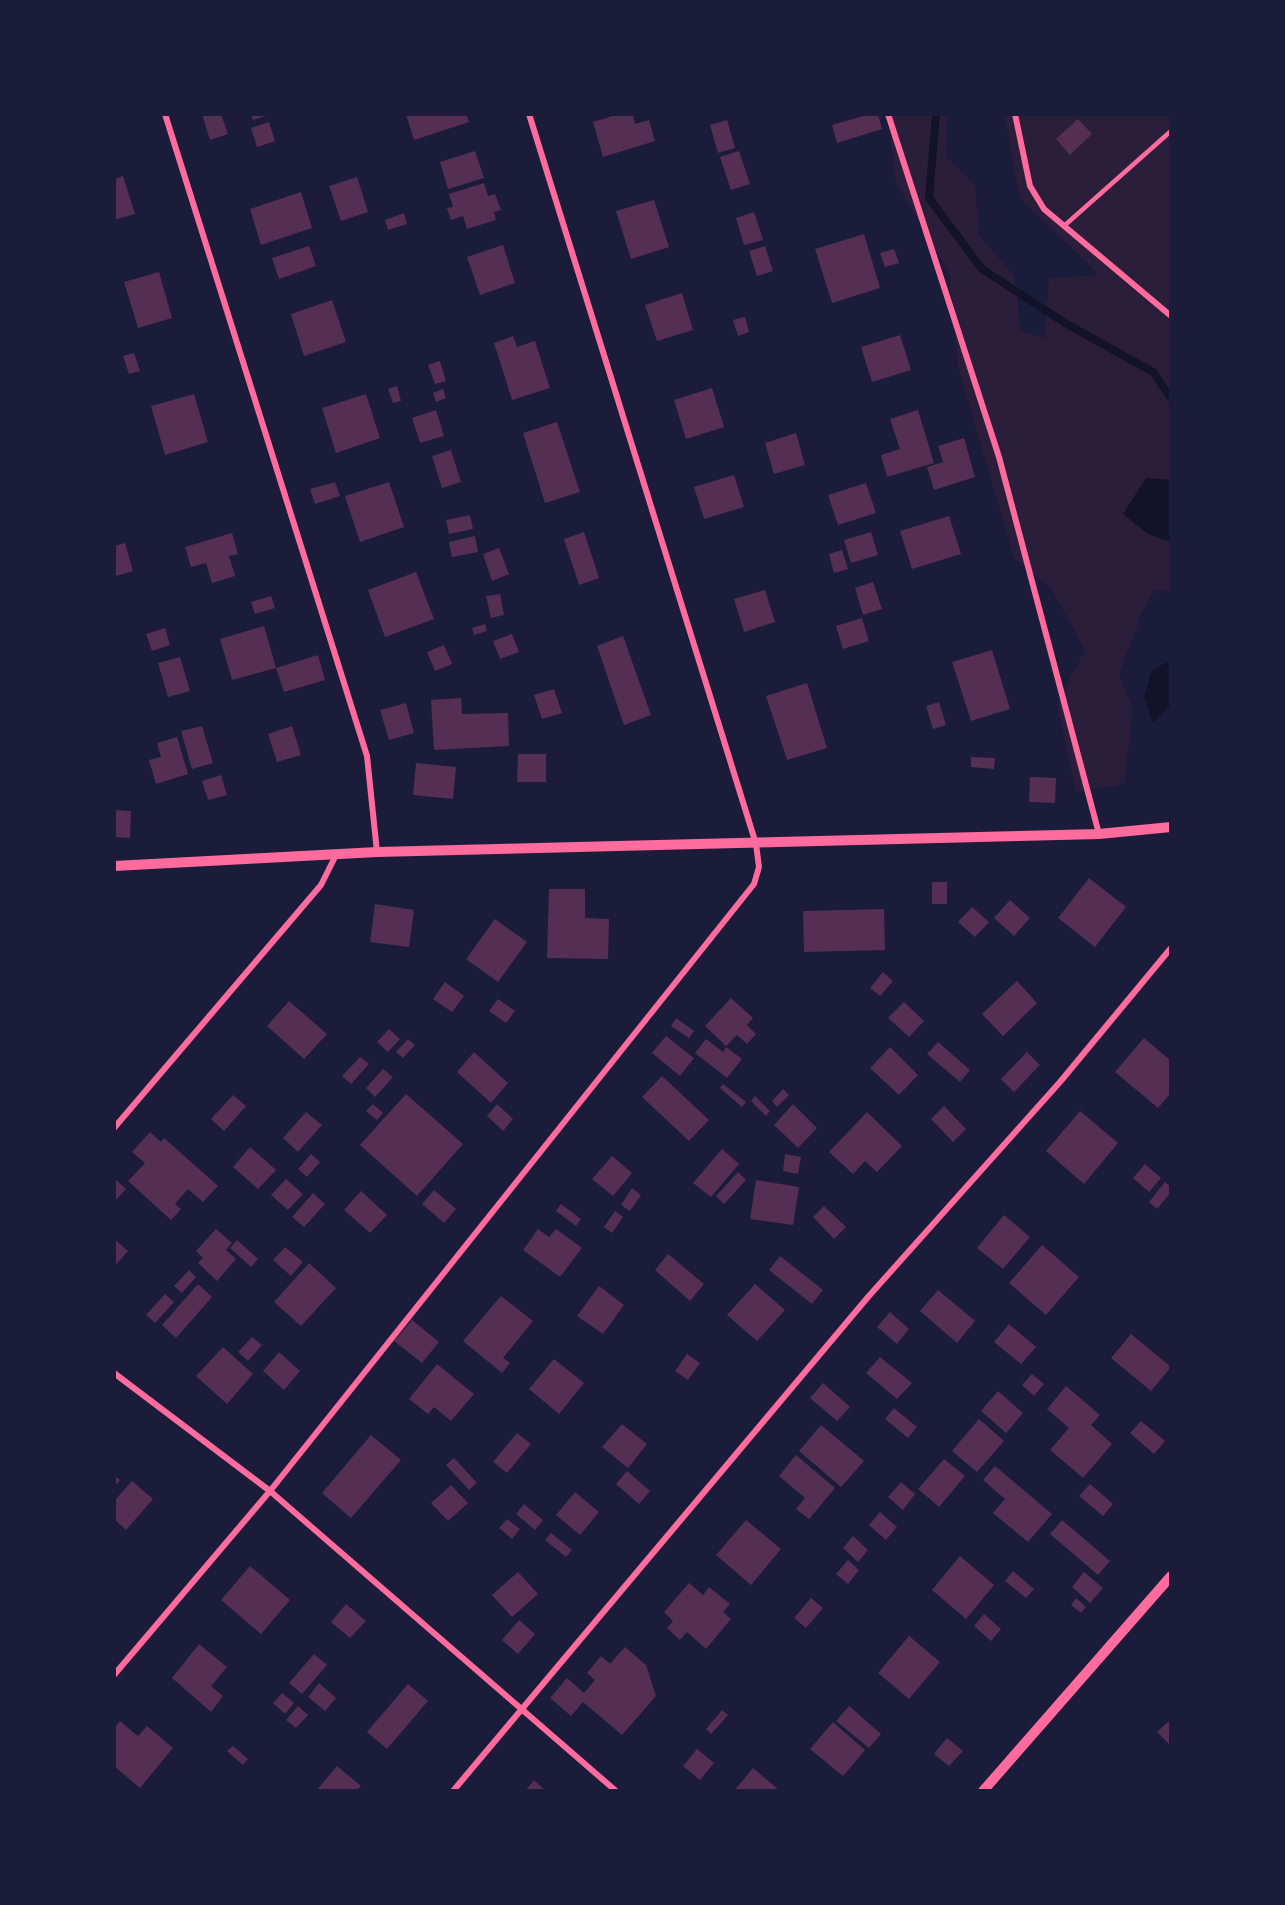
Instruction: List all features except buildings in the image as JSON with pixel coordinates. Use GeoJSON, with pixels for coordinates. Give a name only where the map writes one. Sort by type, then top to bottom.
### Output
{"type":"FeatureCollection","features":[{"type":"Feature","properties":{"kind":"street"},"geometry":{"type":"LineString","coordinates":[[165,114],[367,756],[377,852]]}},
{"type":"Feature","properties":{"kind":"street"},"geometry":{"type":"LineString","coordinates":[[114,1675],[270,1491],[754,884],[759,867],[756,844],[529,114]]}},
{"type":"Feature","properties":{"kind":"street"},"geometry":{"type":"LineString","coordinates":[[888,114],[999,457],[1099,834]]}},
{"type":"Feature","properties":{"kind":"street"},"geometry":{"type":"LineString","coordinates":[[1015,114],[1030,186],[1044,209],[1171,316]]}},
{"type":"Feature","properties":{"kind":"street"},"geometry":{"type":"LineString","coordinates":[[114,866],[377,852],[1099,834],[1171,827]]}},
{"type":"Feature","properties":{"kind":"street"},"geometry":{"type":"LineString","coordinates":[[114,1128],[321,885],[336,855]]}},
{"type":"Feature","properties":{"kind":"street"},"geometry":{"type":"LineString","coordinates":[[453,1791],[525,1709],[868,1297],[1060,1082],[1171,948]]}},
{"type":"Feature","properties":{"kind":"street"},"geometry":{"type":"LineString","coordinates":[[114,1373],[270,1491],[525,1709],[616,1791]]}},
{"type":"Feature","properties":{"kind":"street"},"geometry":{"type":"LineString","coordinates":[[983,1791],[1171,1576]]}},
{"type":"Feature","properties":{"kind":"lane"},"geometry":{"type":"LineString","coordinates":[[1064,226],[1171,131]]}},
{"type":"Feature","properties":{"kind":"shaded area"},"geometry":{"type":"Polygon","coordinates":[[[887,114],[948,114],[946,157],[975,185],[979,235],[1014,276],[1021,331],[1044,338],[1049,278],[1099,275],[1020,198],[1004,114],[1171,114],[1171,345],[1165,340],[1171,348],[1171,592],[1155,590],[1142,612],[1119,675],[1133,710],[1124,784],[1076,792],[1057,703],[1085,650],[1051,588],[1014,558],[958,367],[949,272],[896,183],[887,114]]]}},
{"type":"Feature","properties":{"kind":"shaded area"},"geometry":{"type":"Polygon","coordinates":[[[1146,478],[1171,480],[1171,542],[1148,534],[1123,514],[1146,478]]]}},
{"type":"Feature","properties":{"kind":"shaded area"},"geometry":{"type":"Polygon","coordinates":[[[1168,662],[1171,667],[1171,705],[1153,723],[1144,697],[1152,670],[1168,662]]]}},
{"type":"Feature","properties":{"kind":"waterway"},"geometry":{"type":"LineString","coordinates":[[936,114],[929,198],[982,269],[1065,323],[1153,372],[1171,398]]}}]}
